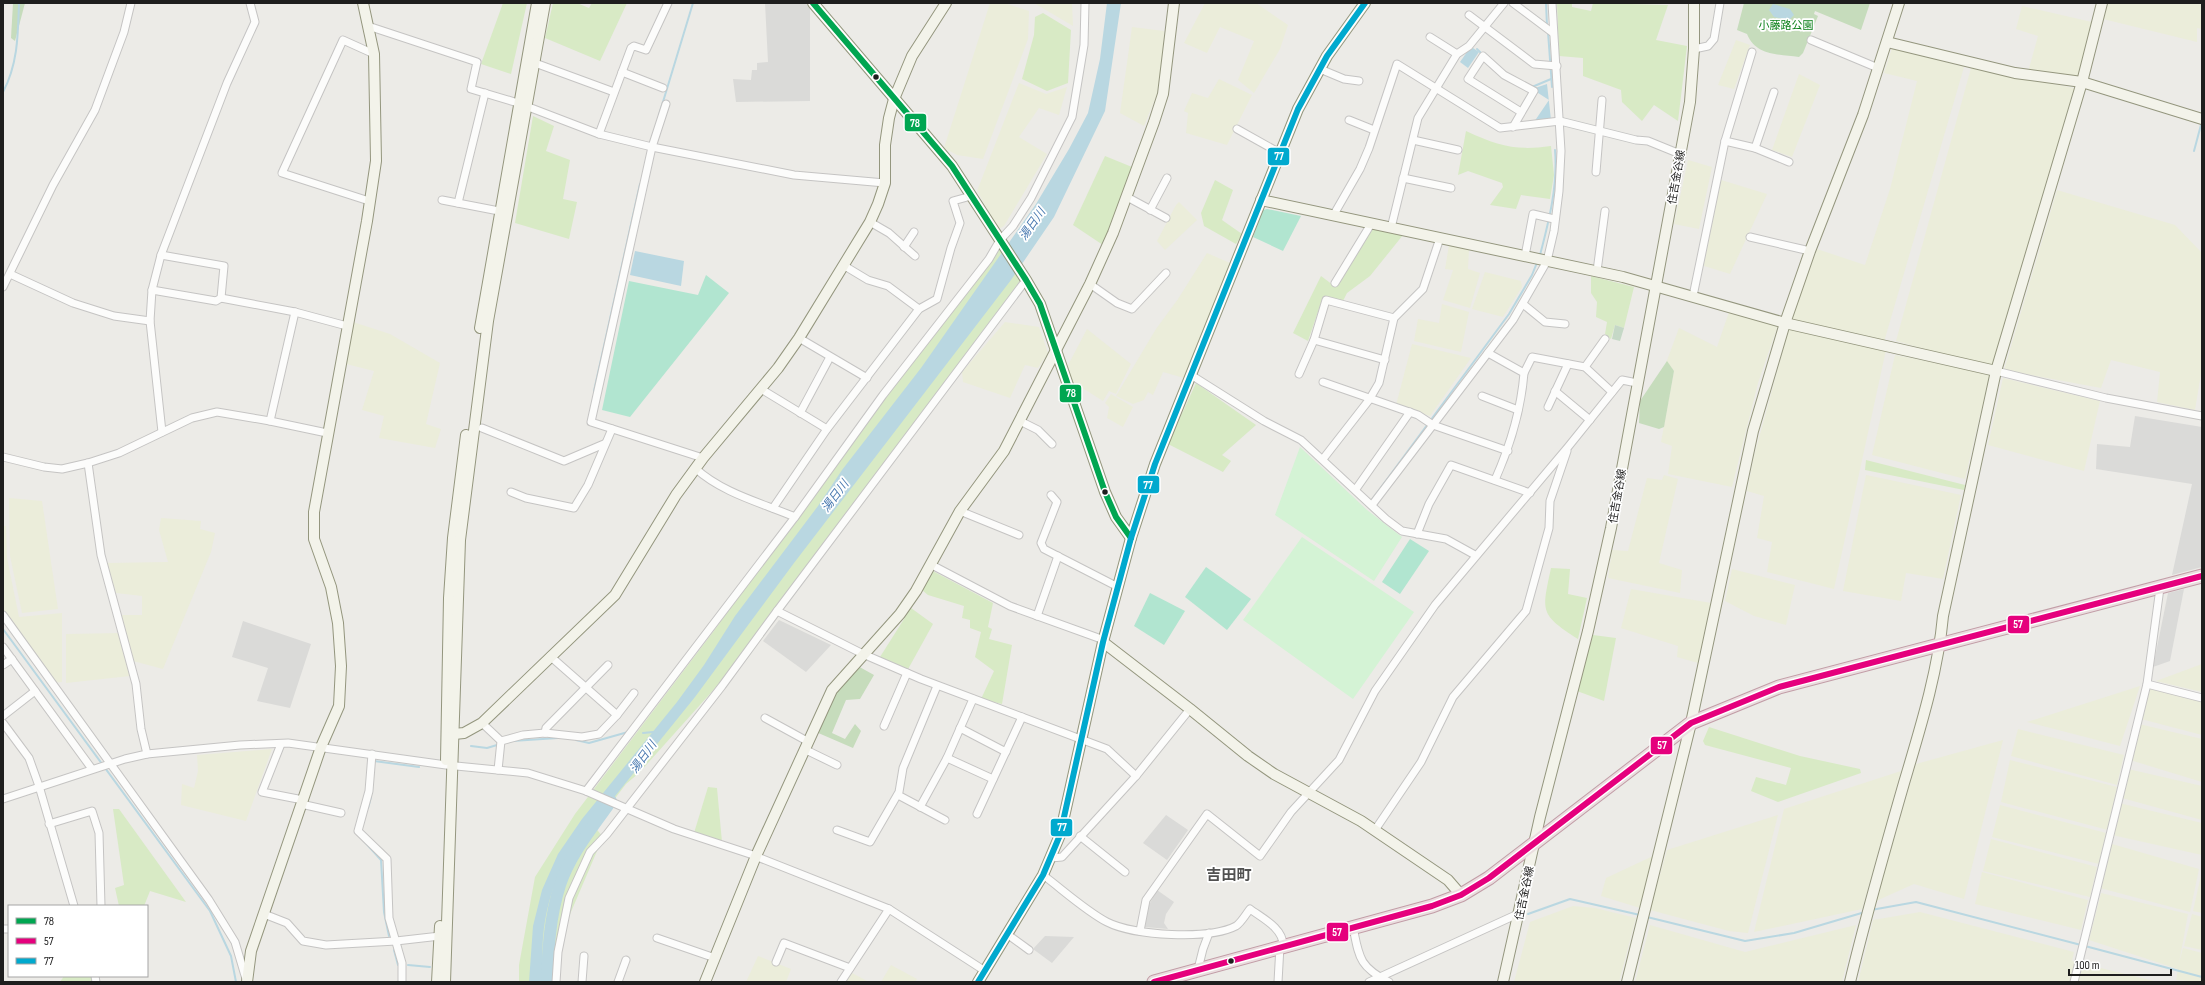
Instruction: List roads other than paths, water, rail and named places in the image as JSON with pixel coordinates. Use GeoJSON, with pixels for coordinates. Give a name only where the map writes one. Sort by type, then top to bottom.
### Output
{"type":"FeatureCollection","features":[{"type":"Feature","properties":{"kind":"highway"},"geometry":{"type":"LineString","coordinates":[[1154,982],[1185,978],[1198,969],[1432,906],[1461,895],[1489,878],[1691,723],[1779,687],[2202,576]]}},
{"type":"Feature","properties":{"kind":"street"},"geometry":{"type":"LineString","coordinates":[[3,287],[53,185],[95,110],[124,32],[131,3]]}},
{"type":"Feature","properties":{"kind":"street"},"geometry":{"type":"LineString","coordinates":[[162,432],[150,321],[152,290],[161,255],[227,83],[255,22],[250,3]]}},
{"type":"Feature","properties":{"kind":"street"},"geometry":{"type":"LineString","coordinates":[[247,980],[251,951],[321,747],[339,706],[341,689],[338,623],[331,587],[314,539],[315,499],[376,161],[374,54],[363,3]]}},
{"type":"Feature","properties":{"kind":"street"},"geometry":{"type":"LineString","coordinates":[[437,982],[449,765],[454,734],[460,540],[488,320],[537,3]]}},
{"type":"Feature","properties":{"kind":"street"},"geometry":{"type":"LineString","coordinates":[[445,982],[449,765],[449,598],[453,538],[481,317],[499,212],[522,104],[535,63],[545,3]]}},
{"type":"Feature","properties":{"kind":"street"},"geometry":{"type":"LineString","coordinates":[[599,134],[631,48],[634,46],[646,50],[668,3]]}},
{"type":"Feature","properties":{"kind":"street"},"geometry":{"type":"LineString","coordinates":[[813,3],[952,166],[1025,278],[1040,304],[1105,492],[1116,517],[1131,538]]}},
{"type":"Feature","properties":{"kind":"street"},"geometry":{"type":"LineString","coordinates":[[454,734],[464,733],[482,723],[615,595],[676,495],[695,468],[778,368],[799,338],[870,222],[885,183],[885,145],[889,118],[894,99],[912,56],[945,3]]}},
{"type":"Feature","properties":{"kind":"street"},"geometry":{"type":"LineString","coordinates":[[587,792],[795,518],[883,395],[989,259],[1000,240],[1013,226],[1031,198],[1072,117],[1084,45],[1085,3]]}},
{"type":"Feature","properties":{"kind":"street"},"geometry":{"type":"LineString","coordinates":[[705,982],[756,856],[832,690],[900,614],[916,591],[960,511],[1004,451],[1090,284],[1127,197],[1163,94],[1174,3]]}},
{"type":"Feature","properties":{"kind":"street"},"geometry":{"type":"LineString","coordinates":[[978,982],[1043,875],[1060,836],[1103,641],[1131,538],[1155,464],[1298,109],[1327,56],[1365,3]]}},
{"type":"Feature","properties":{"kind":"street"},"geometry":{"type":"LineString","coordinates":[[1391,228],[1418,118],[1457,54],[1470,46],[1504,3]]}},
{"type":"Feature","properties":{"kind":"street"},"geometry":{"type":"LineString","coordinates":[[1513,3],[1552,32]]}},
{"type":"Feature","properties":{"kind":"street"},"geometry":{"type":"LineString","coordinates":[[1372,505],[1488,353],[1523,304],[1547,261],[1554,231],[1552,218],[1559,191],[1560,121],[1552,32],[1552,3]]}},
{"type":"Feature","properties":{"kind":"street","name":"住吉金谷線"},"geometry":{"type":"LineString","coordinates":[[1503,982],[1535,842],[1602,569],[1690,102],[1694,49],[1694,3]]}},
{"type":"Feature","properties":{"kind":"street"},"geometry":{"type":"LineString","coordinates":[[1694,49],[1708,46],[1714,40],[1720,3]]}},
{"type":"Feature","properties":{"kind":"street"},"geometry":{"type":"LineString","coordinates":[[1627,982],[1691,723],[1752,431],[1785,323],[1810,251],[1863,115],[1900,3]]}},
{"type":"Feature","properties":{"kind":"street"},"geometry":{"type":"LineString","coordinates":[[1850,982],[1867,912],[1912,758],[1940,644],[1943,616],[1996,371],[2082,82],[2102,3]]}},
{"type":"Feature","properties":{"kind":"street"},"geometry":{"type":"LineString","coordinates":[[1469,15],[1534,64],[1556,66]]}},
{"type":"Feature","properties":{"kind":"street"},"geometry":{"type":"LineString","coordinates":[[368,26],[477,62],[471,89],[522,104],[599,134],[652,147],[794,175],[885,183]]}},
{"type":"Feature","properties":{"kind":"street"},"geometry":{"type":"LineString","coordinates":[[1430,37],[1457,54]]}},
{"type":"Feature","properties":{"kind":"street"},"geometry":{"type":"LineString","coordinates":[[369,201],[282,172],[343,40],[374,54]]}},
{"type":"Feature","properties":{"kind":"street"},"geometry":{"type":"LineString","coordinates":[[1811,40],[1878,68]]}},
{"type":"Feature","properties":{"kind":"street"},"geometry":{"type":"LineString","coordinates":[[1887,42],[2015,73],[2082,82],[2199,118]]}},
{"type":"Feature","properties":{"kind":"street"},"geometry":{"type":"LineString","coordinates":[[1692,296],[1725,140],[1752,52]]}},
{"type":"Feature","properties":{"kind":"street"},"geometry":{"type":"LineString","coordinates":[[1513,127],[1534,91],[1504,75],[1483,56],[1468,79],[1521,112]]}},
{"type":"Feature","properties":{"kind":"street"},"geometry":{"type":"LineString","coordinates":[[535,63],[614,92]]}},
{"type":"Feature","properties":{"kind":"street"},"geometry":{"type":"LineString","coordinates":[[1334,216],[1360,169],[1397,64],[1500,128],[1560,121],[1601,132],[1648,141],[1680,154]]}},
{"type":"Feature","properties":{"kind":"street"},"geometry":{"type":"LineString","coordinates":[[1320,69],[1344,79],[1359,81]]}},
{"type":"Feature","properties":{"kind":"street"},"geometry":{"type":"LineString","coordinates":[[622,72],[664,88]]}},
{"type":"Feature","properties":{"kind":"street"},"geometry":{"type":"LineString","coordinates":[[1755,148],[1774,92]]}},
{"type":"Feature","properties":{"kind":"street"},"geometry":{"type":"LineString","coordinates":[[458,203],[485,93]]}},
{"type":"Feature","properties":{"kind":"street"},"geometry":{"type":"LineString","coordinates":[[1596,172],[1601,132],[1602,100]]}},
{"type":"Feature","properties":{"kind":"street"},"geometry":{"type":"LineString","coordinates":[[666,104],[652,147],[591,422],[703,458]]}},
{"type":"Feature","properties":{"kind":"street"},"geometry":{"type":"LineString","coordinates":[[1348,120],[1374,130]]}},
{"type":"Feature","properties":{"kind":"street"},"geometry":{"type":"LineString","coordinates":[[1237,129],[1280,154]]}},
{"type":"Feature","properties":{"kind":"street"},"geometry":{"type":"LineString","coordinates":[[1413,140],[1458,150]]}},
{"type":"Feature","properties":{"kind":"street"},"geometry":{"type":"LineString","coordinates":[[1725,140],[1755,148],[1789,162]]}},
{"type":"Feature","properties":{"kind":"street"},"geometry":{"type":"LineString","coordinates":[[1150,210],[1167,178]]}},
{"type":"Feature","properties":{"kind":"street"},"geometry":{"type":"LineString","coordinates":[[1403,178],[1451,188]]}},
{"type":"Feature","properties":{"kind":"street"},"geometry":{"type":"LineString","coordinates":[[773,508],[827,429],[919,309],[937,299],[940,294],[951,248],[960,223],[953,201],[971,196]]}},
{"type":"Feature","properties":{"kind":"street"},"geometry":{"type":"LineString","coordinates":[[1127,197],[1166,218]]}},
{"type":"Feature","properties":{"kind":"street"},"geometry":{"type":"LineString","coordinates":[[442,200],[499,212]]}},
{"type":"Feature","properties":{"kind":"street"},"geometry":{"type":"LineString","coordinates":[[1261,200],[1597,271],[1656,286],[1785,323],[1996,371],[2106,398],[2202,416]]}},
{"type":"Feature","properties":{"kind":"street"},"geometry":{"type":"LineString","coordinates":[[1597,271],[1605,211]]}},
{"type":"Feature","properties":{"kind":"street"},"geometry":{"type":"LineString","coordinates":[[1525,256],[1533,214],[1552,218]]}},
{"type":"Feature","properties":{"kind":"street"},"geometry":{"type":"LineString","coordinates":[[870,222],[889,232],[915,256]]}},
{"type":"Feature","properties":{"kind":"street"},"geometry":{"type":"LineString","coordinates":[[1335,283],[1371,224]]}},
{"type":"Feature","properties":{"kind":"street"},"geometry":{"type":"LineString","coordinates":[[904,247],[914,232]]}},
{"type":"Feature","properties":{"kind":"street"},"geometry":{"type":"LineString","coordinates":[[1750,237],[1810,251]]}},
{"type":"Feature","properties":{"kind":"street"},"geometry":{"type":"LineString","coordinates":[[1323,460],[1370,398],[1379,383],[1394,318],[1424,289],[1440,238]]}},
{"type":"Feature","properties":{"kind":"street"},"geometry":{"type":"LineString","coordinates":[[161,255],[224,266],[221,298]]}},
{"type":"Feature","properties":{"kind":"street"},"geometry":{"type":"LineString","coordinates":[[843,265],[868,280],[888,286],[919,309]]}},
{"type":"Feature","properties":{"kind":"street"},"geometry":{"type":"LineString","coordinates":[[1090,284],[1117,303],[1132,309],[1166,273]]}},
{"type":"Feature","properties":{"kind":"street"},"geometry":{"type":"LineString","coordinates":[[10,274],[73,303],[114,316],[150,321]]}},
{"type":"Feature","properties":{"kind":"street"},"geometry":{"type":"LineString","coordinates":[[556,982],[558,952],[569,898],[590,852],[722,686],[776,611],[1025,278]]}},
{"type":"Feature","properties":{"kind":"street"},"geometry":{"type":"LineString","coordinates":[[152,290],[216,301],[221,298],[295,312],[347,326]]}},
{"type":"Feature","properties":{"kind":"street"},"geometry":{"type":"LineString","coordinates":[[1299,374],[1314,340],[1326,300],[1394,318]]}},
{"type":"Feature","properties":{"kind":"street"},"geometry":{"type":"LineString","coordinates":[[1523,304],[1545,322],[1565,324]]}},
{"type":"Feature","properties":{"kind":"street"},"geometry":{"type":"LineString","coordinates":[[270,421],[295,312]]}},
{"type":"Feature","properties":{"kind":"street"},"geometry":{"type":"LineString","coordinates":[[799,338],[867,378]]}},
{"type":"Feature","properties":{"kind":"street"},"geometry":{"type":"LineString","coordinates":[[1585,367],[1605,339]]}},
{"type":"Feature","properties":{"kind":"street"},"geometry":{"type":"LineString","coordinates":[[1314,340],[1385,360]]}},
{"type":"Feature","properties":{"kind":"street"},"geometry":{"type":"LineString","coordinates":[[1488,353],[1524,373]]}},
{"type":"Feature","properties":{"kind":"street"},"geometry":{"type":"LineString","coordinates":[[800,413],[830,357]]}},
{"type":"Feature","properties":{"kind":"street"},"geometry":{"type":"LineString","coordinates":[[1495,480],[1508,451],[1518,410],[1524,373],[1532,357],[1585,367],[1612,392]]}},
{"type":"Feature","properties":{"kind":"street"},"geometry":{"type":"LineString","coordinates":[[1548,407],[1568,364]]}},
{"type":"Feature","properties":{"kind":"street"},"geometry":{"type":"LineString","coordinates":[[1191,375],[1264,421],[1301,440],[1372,505],[1402,530],[1446,539],[1476,555]]}},
{"type":"Feature","properties":{"kind":"street"},"geometry":{"type":"LineString","coordinates":[[1140,931],[1146,900],[1207,814],[1260,856],[1291,812],[1339,760],[1375,691],[1435,605],[1530,493],[1622,380],[1637,383]]}},
{"type":"Feature","properties":{"kind":"street"},"geometry":{"type":"LineString","coordinates":[[1323,382],[1410,412],[1433,424],[1508,451]]}},
{"type":"Feature","properties":{"kind":"street"},"geometry":{"type":"LineString","coordinates":[[761,389],[827,429]]}},
{"type":"Feature","properties":{"kind":"street"},"geometry":{"type":"LineString","coordinates":[[1555,392],[1590,420]]}},
{"type":"Feature","properties":{"kind":"street"},"geometry":{"type":"LineString","coordinates":[[1482,396],[1518,410]]}},
{"type":"Feature","properties":{"kind":"street"},"geometry":{"type":"LineString","coordinates":[[3,457],[44,467],[62,468],[88,463],[119,453],[192,418],[218,412],[327,433]]}},
{"type":"Feature","properties":{"kind":"street"},"geometry":{"type":"LineString","coordinates":[[1356,489],[1410,412]]}},
{"type":"Feature","properties":{"kind":"street"},"geometry":{"type":"LineString","coordinates":[[1020,421],[1038,430],[1052,444]]}},
{"type":"Feature","properties":{"kind":"street"},"geometry":{"type":"LineString","coordinates":[[482,428],[564,461],[604,444]]}},
{"type":"Feature","properties":{"kind":"street"},"geometry":{"type":"LineString","coordinates":[[511,492],[526,498],[574,508],[588,485],[604,444],[612,429]]}},
{"type":"Feature","properties":{"kind":"street"},"geometry":{"type":"LineString","coordinates":[[1375,830],[1421,762],[1453,697],[1526,611],[1549,528],[1550,501],[1568,447]]}},
{"type":"Feature","properties":{"kind":"street"},"geometry":{"type":"LineString","coordinates":[[88,463],[101,555],[136,684],[147,754]]}},
{"type":"Feature","properties":{"kind":"street"},"geometry":{"type":"LineString","coordinates":[[1417,534],[1429,504],[1451,465],[1530,493]]}},
{"type":"Feature","properties":{"kind":"street"},"geometry":{"type":"LineString","coordinates":[[695,468],[704,477],[727,489],[795,518]]}},
{"type":"Feature","properties":{"kind":"street"},"geometry":{"type":"LineString","coordinates":[[1051,495],[1057,502],[1040,543],[1044,549],[1118,587]]}},
{"type":"Feature","properties":{"kind":"street"},"geometry":{"type":"LineString","coordinates":[[960,511],[1019,535]]}},
{"type":"Feature","properties":{"kind":"street"},"geometry":{"type":"LineString","coordinates":[[1037,616],[1058,556]]}},
{"type":"Feature","properties":{"kind":"street"},"geometry":{"type":"LineString","coordinates":[[930,564],[1010,606],[1103,641],[1248,756],[1274,774],[1375,830],[1448,880],[1461,895]]}},
{"type":"Feature","properties":{"kind":"street"},"geometry":{"type":"LineString","coordinates":[[2074,982],[2147,684],[2160,588]]}},
{"type":"Feature","properties":{"kind":"street"},"geometry":{"type":"LineString","coordinates":[[776,611],[863,654],[937,686],[1082,738],[1107,749],[1136,776]]}},
{"type":"Feature","properties":{"kind":"street"},"geometry":{"type":"LineString","coordinates":[[3,615],[209,900],[235,942],[247,980]]}},
{"type":"Feature","properties":{"kind":"street"},"geometry":{"type":"LineString","coordinates":[[3,647],[34,691],[95,769]]}},
{"type":"Feature","properties":{"kind":"street"},"geometry":{"type":"LineString","coordinates":[[550,656],[617,715]]}},
{"type":"Feature","properties":{"kind":"street"},"geometry":{"type":"LineString","coordinates":[[3,666],[12,659]]}},
{"type":"Feature","properties":{"kind":"street"},"geometry":{"type":"LineString","coordinates":[[545,733],[546,728],[608,665]]}},
{"type":"Feature","properties":{"kind":"street"},"geometry":{"type":"LineString","coordinates":[[884,726],[907,673]]}},
{"type":"Feature","properties":{"kind":"street"},"geometry":{"type":"LineString","coordinates":[[2147,684],[2202,698]]}},
{"type":"Feature","properties":{"kind":"street"},"geometry":{"type":"LineString","coordinates":[[837,830],[870,842],[898,795],[903,768],[937,686]]}},
{"type":"Feature","properties":{"kind":"street"},"geometry":{"type":"LineString","coordinates":[[3,716],[34,691]]}},
{"type":"Feature","properties":{"kind":"street"},"geometry":{"type":"LineString","coordinates":[[501,741],[523,735],[545,733],[582,737],[599,734],[617,715],[634,693]]}},
{"type":"Feature","properties":{"kind":"street"},"geometry":{"type":"LineString","coordinates":[[920,807],[947,758],[973,700]]}},
{"type":"Feature","properties":{"kind":"street"},"geometry":{"type":"LineString","coordinates":[[1051,858],[1062,857],[1136,776],[1190,709]]}},
{"type":"Feature","properties":{"kind":"street"},"geometry":{"type":"LineString","coordinates":[[977,814],[1022,717]]}},
{"type":"Feature","properties":{"kind":"street"},"geometry":{"type":"LineString","coordinates":[[765,718],[837,765]]}},
{"type":"Feature","properties":{"kind":"street"},"geometry":{"type":"LineString","coordinates":[[3,723],[29,758],[39,786],[74,905]]}},
{"type":"Feature","properties":{"kind":"street"},"geometry":{"type":"LineString","coordinates":[[482,723],[501,741]]}},
{"type":"Feature","properties":{"kind":"street"},"geometry":{"type":"LineString","coordinates":[[960,728],[1006,752]]}},
{"type":"Feature","properties":{"kind":"street"},"geometry":{"type":"LineString","coordinates":[[498,770],[501,741]]}},
{"type":"Feature","properties":{"kind":"street"},"geometry":{"type":"LineString","coordinates":[[281,744],[262,792],[341,814]]}},
{"type":"Feature","properties":{"kind":"street"},"geometry":{"type":"LineString","coordinates":[[3,799],[39,786],[147,754],[281,744],[321,747],[449,765],[535,774],[587,792],[674,829],[756,856],[889,909],[985,971]]}},
{"type":"Feature","properties":{"kind":"street"},"geometry":{"type":"LineString","coordinates":[[372,754],[369,791],[358,831],[387,859],[389,918],[402,963],[402,982]]}},
{"type":"Feature","properties":{"kind":"street"},"geometry":{"type":"LineString","coordinates":[[947,758],[993,779]]}},
{"type":"Feature","properties":{"kind":"street"},"geometry":{"type":"LineString","coordinates":[[898,795],[944,820]]}},
{"type":"Feature","properties":{"kind":"street"},"geometry":{"type":"LineString","coordinates":[[50,824],[92,811],[99,833],[101,905]]}},
{"type":"Feature","properties":{"kind":"street"},"geometry":{"type":"LineString","coordinates":[[1080,836],[1125,872]]}},
{"type":"Feature","properties":{"kind":"street"},"geometry":{"type":"LineString","coordinates":[[1043,875],[1107,922],[1126,930],[1186,935],[1210,933],[1237,925],[1250,909],[1279,931],[1283,938],[1278,982]]}},
{"type":"Feature","properties":{"kind":"street"},"geometry":{"type":"LineString","coordinates":[[841,982],[889,909]]}},
{"type":"Feature","properties":{"kind":"street"},"geometry":{"type":"LineString","coordinates":[[1368,982],[1520,913]]}},
{"type":"Feature","properties":{"kind":"street"},"geometry":{"type":"LineString","coordinates":[[264,914],[287,923],[304,941],[326,945],[396,941],[440,936]]}},
{"type":"Feature","properties":{"kind":"street"},"geometry":{"type":"LineString","coordinates":[[1353,927],[1358,956],[1366,966],[1379,977],[1389,982]]}},
{"type":"Feature","properties":{"kind":"street"},"geometry":{"type":"LineString","coordinates":[[1198,969],[1202,949],[1210,933]]}},
{"type":"Feature","properties":{"kind":"street"},"geometry":{"type":"LineString","coordinates":[[1007,934],[1029,950]]}},
{"type":"Feature","properties":{"kind":"street"},"geometry":{"type":"LineString","coordinates":[[657,938],[715,958]]}},
{"type":"Feature","properties":{"kind":"street"},"geometry":{"type":"LineString","coordinates":[[776,962],[784,943],[850,968]]}},
{"type":"Feature","properties":{"kind":"street"},"geometry":{"type":"LineString","coordinates":[[582,982],[584,956]]}},
{"type":"Feature","properties":{"kind":"street"},"geometry":{"type":"LineString","coordinates":[[618,982],[626,960]]}},
{"type":"Feature","properties":{"kind":"water"},"geometry":{"type":"Polygon","coordinates":[[[1107,3],[1121,3],[1105,111],[1054,217],[1011,280],[794,563],[695,697],[570,852],[555,883],[546,915],[543,948],[544,982],[529,982],[533,926],[542,890],[558,854],[582,819],[677,702],[704,665],[735,616],[818,506],[842,470],[921,368],[1036,204],[1069,149],[1088,113],[1100,59],[1107,3]]]}},
{"type":"Feature","properties":{"kind":"water"},"geometry":{"type":"Polygon","coordinates":[[[1773,4],[1790,9],[1794,15],[1789,20],[1774,17],[1769,10],[1773,4]]]}},
{"type":"Feature","properties":{"kind":"water"},"geometry":{"type":"Polygon","coordinates":[[[1473,48],[1479,52],[1468,68],[1460,62],[1467,52],[1473,48]]]}},
{"type":"Feature","properties":{"kind":"water"},"geometry":{"type":"Polygon","coordinates":[[[1547,84],[1549,100],[1535,91],[1535,88],[1547,84]]]}},
{"type":"Feature","properties":{"kind":"water"},"geometry":{"type":"Polygon","coordinates":[[[1549,100],[1551,120],[1534,122],[1549,100]]]}},
{"type":"Feature","properties":{"kind":"water"},"geometry":{"type":"Polygon","coordinates":[[[635,251],[684,261],[681,286],[630,275],[635,251]]]}},
{"type":"Feature","properties":{"kind":"waterway"},"geometry":{"type":"LineString","coordinates":[[3,92],[12,71],[16,49],[19,3]]}},
{"type":"Feature","properties":{"kind":"waterway"},"geometry":{"type":"LineString","coordinates":[[659,115],[693,3]]}},
{"type":"Feature","properties":{"kind":"waterway"},"geometry":{"type":"LineString","coordinates":[[1546,3],[1547,26]]}},
{"type":"Feature","properties":{"kind":"waterway"},"geometry":{"type":"LineString","coordinates":[[1781,3],[1790,3]]}},
{"type":"Feature","properties":{"kind":"waterway"},"geometry":{"type":"LineString","coordinates":[[1548,32],[1552,87]]}},
{"type":"Feature","properties":{"kind":"waterway"},"geometry":{"type":"LineString","coordinates":[[1477,49],[1483,55]]}},
{"type":"Feature","properties":{"kind":"waterway"},"geometry":{"type":"LineString","coordinates":[[1532,87],[1551,79]]}},
{"type":"Feature","properties":{"kind":"waterway"},"geometry":{"type":"LineString","coordinates":[[2194,151],[2202,121]]}},
{"type":"Feature","properties":{"kind":"waterway"},"geometry":{"type":"LineString","coordinates":[[1540,255],[1554,190],[1556,163],[1555,150]]}},
{"type":"Feature","properties":{"kind":"waterway"},"geometry":{"type":"LineString","coordinates":[[594,391],[640,184]]}},
{"type":"Feature","properties":{"kind":"waterway"},"geometry":{"type":"LineString","coordinates":[[1371,501],[1509,314],[1532,275],[1536,265]]}},
{"type":"Feature","properties":{"kind":"waterway"},"geometry":{"type":"LineString","coordinates":[[3,629],[210,911],[231,956],[236,982]]}},
{"type":"Feature","properties":{"kind":"waterway"},"geometry":{"type":"LineString","coordinates":[[576,740],[589,743],[628,732]]}},
{"type":"Feature","properties":{"kind":"waterway"},"geometry":{"type":"LineString","coordinates":[[643,733],[653,732]]}},
{"type":"Feature","properties":{"kind":"waterway"},"geometry":{"type":"LineString","coordinates":[[512,741],[558,738]]}},
{"type":"Feature","properties":{"kind":"waterway"},"geometry":{"type":"LineString","coordinates":[[471,746],[487,748],[497,745]]}},
{"type":"Feature","properties":{"kind":"waterway"},"geometry":{"type":"LineString","coordinates":[[374,761],[419,767]]}},
{"type":"Feature","properties":{"kind":"waterway"},"geometry":{"type":"LineString","coordinates":[[368,808],[371,797]]}},
{"type":"Feature","properties":{"kind":"waterway","name":"湯日川"},"geometry":{"type":"LineString","coordinates":[[547,982],[550,933],[560,885],[576,852],[611,801]]}},
{"type":"Feature","properties":{"kind":"waterway"},"geometry":{"type":"LineString","coordinates":[[364,841],[381,860],[384,912],[389,936]]}},
{"type":"Feature","properties":{"kind":"waterway"},"geometry":{"type":"LineString","coordinates":[[1528,914],[1570,899],[1640,915]]}},
{"type":"Feature","properties":{"kind":"waterway"},"geometry":{"type":"LineString","coordinates":[[1871,910],[1916,902],[2081,945]]}},
{"type":"Feature","properties":{"kind":"waterway"},"geometry":{"type":"LineString","coordinates":[[1647,917],[1745,941],[1794,933],[1865,912]]}},
{"type":"Feature","properties":{"kind":"waterway"},"geometry":{"type":"LineString","coordinates":[[2085,946],[2202,977]]}},
{"type":"Feature","properties":{"kind":"waterway"},"geometry":{"type":"LineString","coordinates":[[394,950],[398,965]]}},
{"type":"Feature","properties":{"kind":"waterway"},"geometry":{"type":"LineString","coordinates":[[408,965],[430,967]]}},
{"type":"Feature","properties":{"kind":"district","name":"吉田町"},"geometry":{"type":"Point","coordinates":[1229,875]}},
{"type":"Feature","properties":{"kind":"park label","name":"小藤路公園"},"geometry":{"type":"Point","coordinates":[1786,25]}}]}
